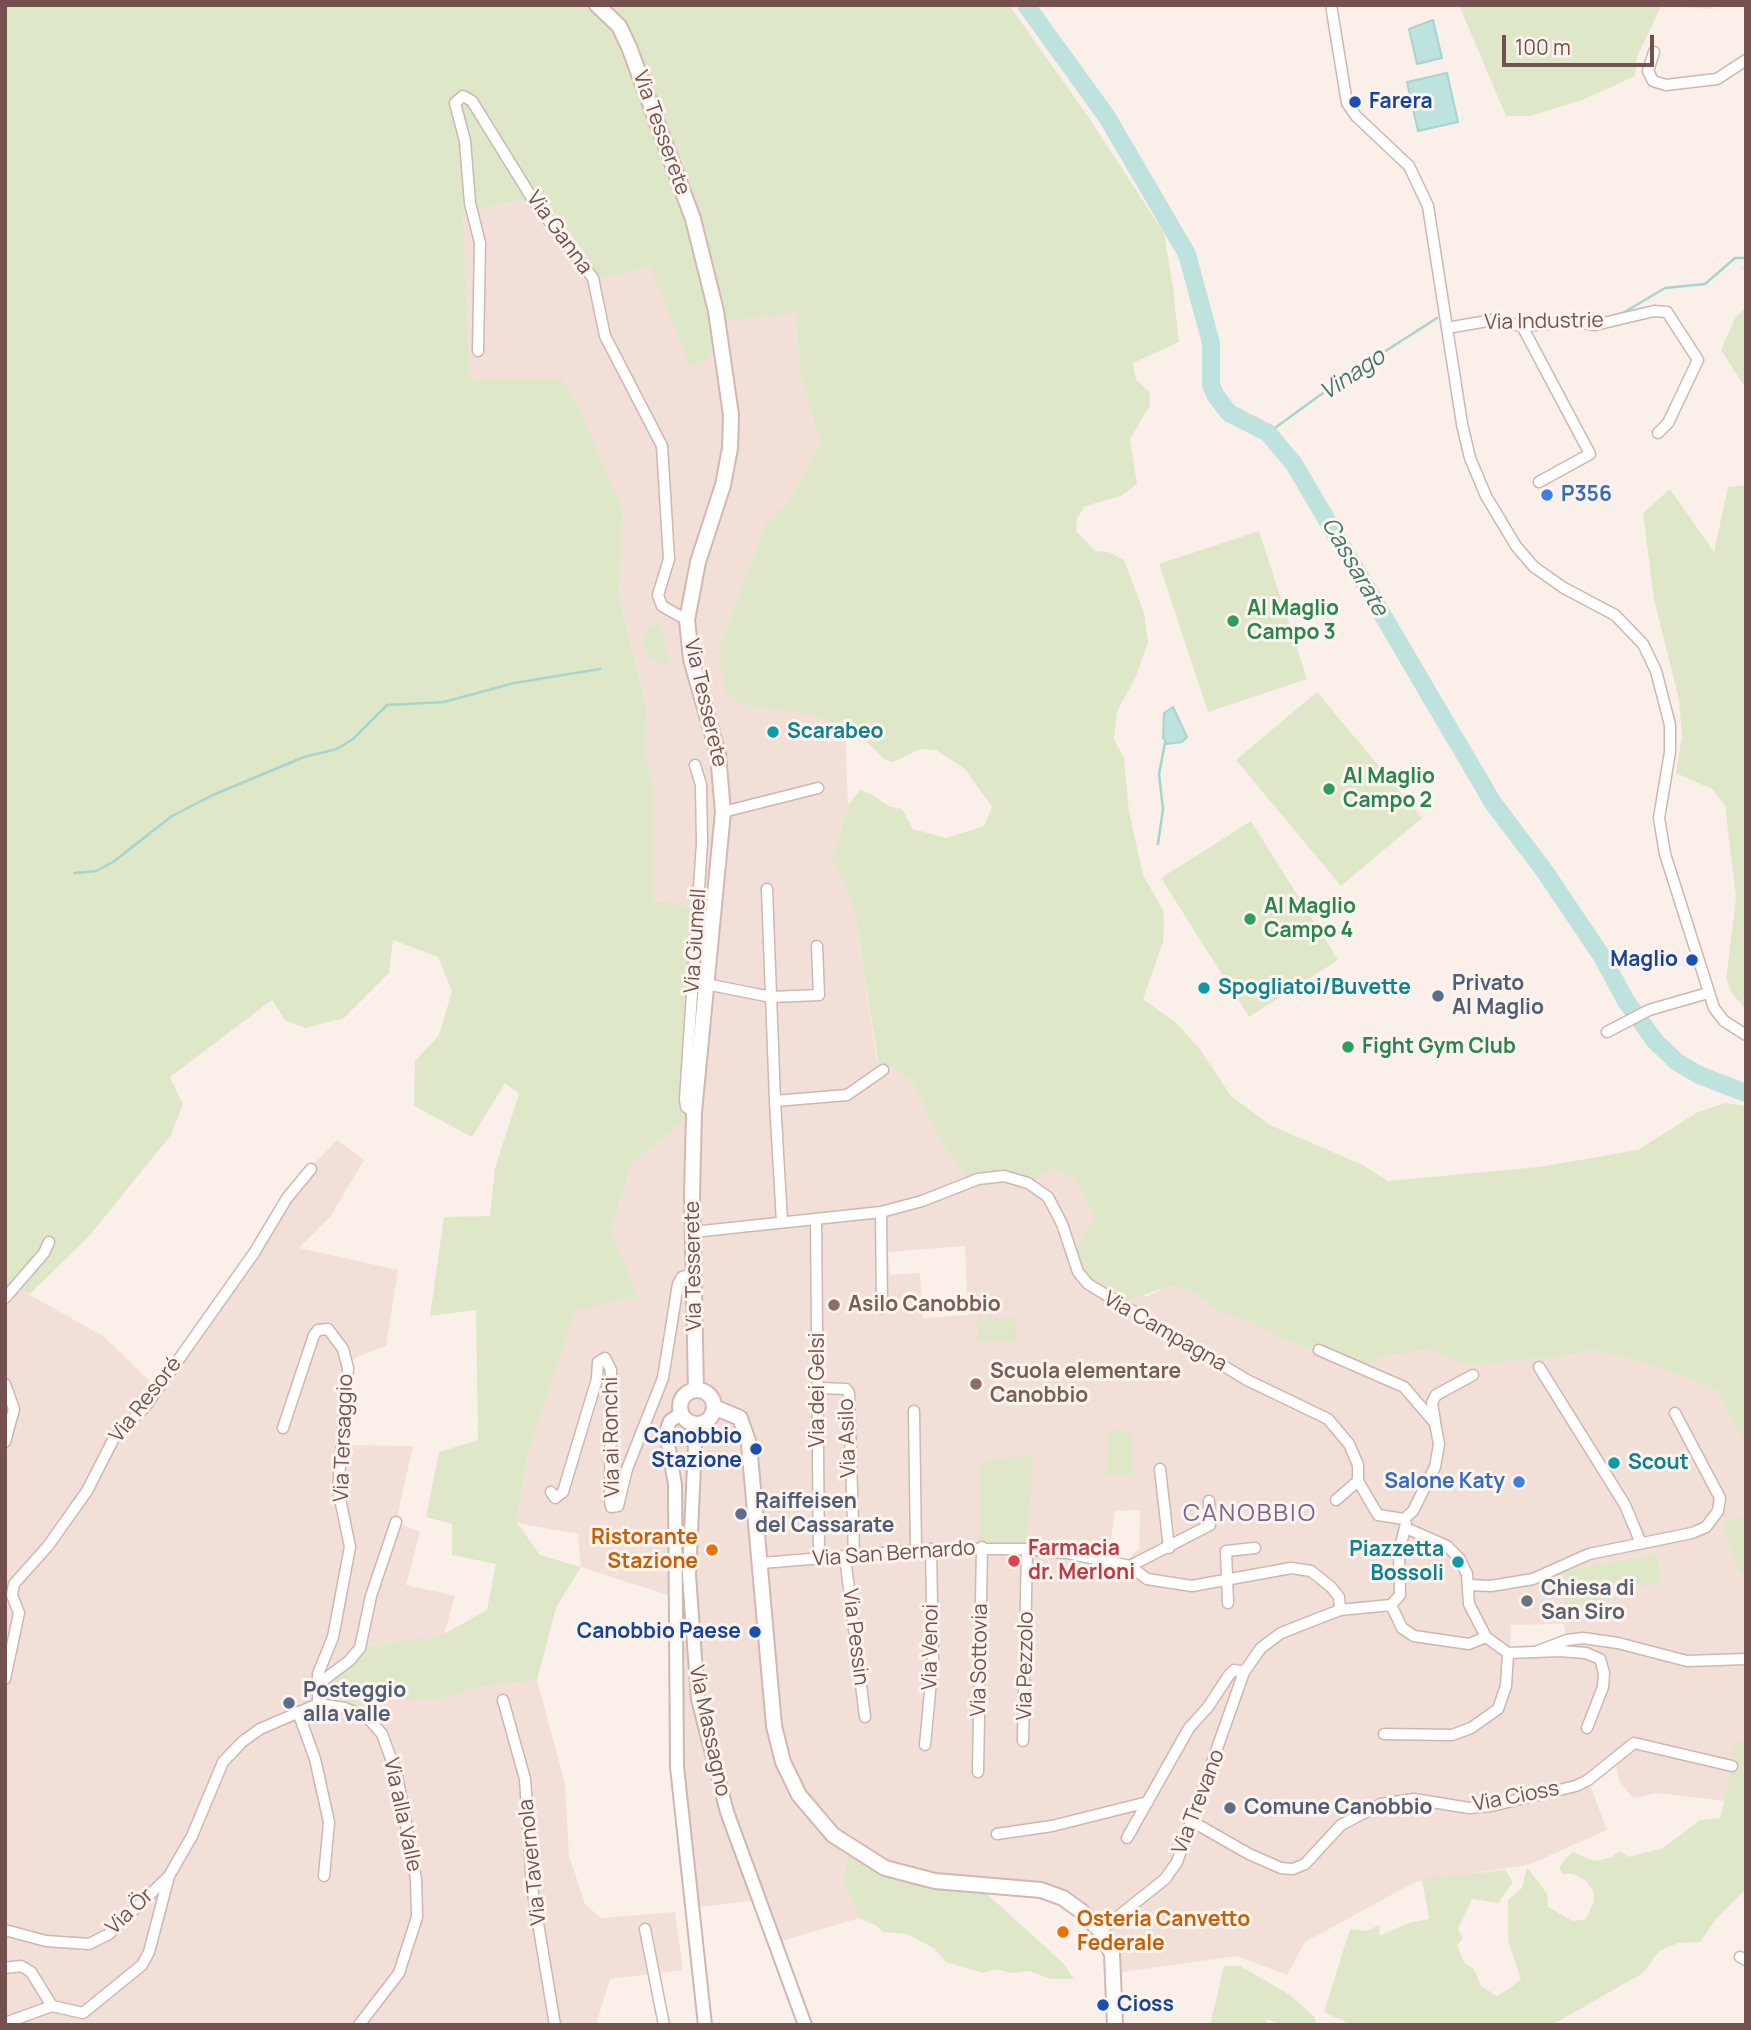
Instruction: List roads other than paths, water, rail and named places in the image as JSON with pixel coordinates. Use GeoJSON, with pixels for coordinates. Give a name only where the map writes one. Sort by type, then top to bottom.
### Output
{"type":"FeatureCollection","features":[{"type":"Feature","properties":{"kind":"main road","name":"Via Tesserete"},"geometry":{"type":"LineString","coordinates":[[597,5],[618,26],[629,47],[692,219],[716,311],[731,415],[730,448],[723,485],[698,562],[688,620],[691,659],[719,762],[723,812],[694,1112],[696,1390]]}},
{"type":"Feature","properties":{"kind":"main road"},"geometry":{"type":"LineString","coordinates":[[714,1407],[707,1420],[696,1423],[687,1420],[682,1413],[683,1398],[696,1390],[707,1393],[714,1407],[737,1415],[745,1426],[762,1563],[776,1740],[792,1783],[820,1823],[850,1849],[885,1868],[935,1881],[1041,1890],[1073,1905],[1100,1931],[1113,1960],[1115,2025]]}},
{"type":"Feature","properties":{"kind":"street"},"geometry":{"type":"LineString","coordinates":[[1331,5],[1347,103],[1356,116],[1409,166],[1421,186],[1428,206],[1465,441],[1486,496],[1509,536],[1544,575],[1608,609],[1629,627],[1643,644],[1656,671],[1670,737],[1659,828],[1708,993],[1724,1021],[1746,1035]]}},
{"type":"Feature","properties":{"kind":"street"},"geometry":{"type":"LineString","coordinates":[[1654,52],[1647,71],[1653,80],[1666,85],[1717,79],[1746,60]]}},
{"type":"Feature","properties":{"kind":"street","name":"Via Ganna"},"geometry":{"type":"LineString","coordinates":[[478,351],[480,248],[470,203],[465,141],[455,103],[463,96],[472,101],[536,203],[592,275],[605,336],[662,446],[668,559],[658,595],[662,606],[688,620]]}},
{"type":"Feature","properties":{"kind":"street","name":"Via Industrie"},"geometry":{"type":"LineString","coordinates":[[1447,323],[1493,320],[1522,326],[1574,322],[1595,325],[1654,311],[1667,312],[1698,360],[1668,423],[1658,432]]}},
{"type":"Feature","properties":{"kind":"street"},"geometry":{"type":"LineString","coordinates":[[1522,326],[1590,454],[1539,482]]}},
{"type":"Feature","properties":{"kind":"street","name":"Via Giumell"},"geometry":{"type":"LineString","coordinates":[[694,1112],[686,1107],[685,1099],[702,843],[701,785],[695,765]]}},
{"type":"Feature","properties":{"kind":"street"},"geometry":{"type":"LineString","coordinates":[[723,812],[818,788]]}},
{"type":"Feature","properties":{"kind":"street"},"geometry":{"type":"LineString","coordinates":[[767,889],[782,1222]]}},
{"type":"Feature","properties":{"kind":"street"},"geometry":{"type":"LineString","coordinates":[[706,984],[771,997],[819,995],[817,946]]}},
{"type":"Feature","properties":{"kind":"street"},"geometry":{"type":"LineString","coordinates":[[1606,1032],[1649,1010],[1708,993]]}},
{"type":"Feature","properties":{"kind":"street"},"geometry":{"type":"LineString","coordinates":[[775,1101],[846,1095],[883,1070]]}},
{"type":"Feature","properties":{"kind":"street","name":"Via Resoré"},"geometry":{"type":"LineString","coordinates":[[5,1679],[19,1613],[12,1595],[14,1584],[42,1555],[96,1477],[114,1438],[145,1407],[254,1253],[287,1198],[311,1169]]}},
{"type":"Feature","properties":{"kind":"street","name":"Via Campagna"},"geometry":{"type":"LineString","coordinates":[[693,1232],[881,1212],[922,1201],[978,1179],[1004,1175],[1028,1182],[1048,1197],[1062,1224],[1078,1272],[1088,1284],[1247,1380],[1328,1419],[1349,1444],[1358,1465],[1357,1481],[1378,1515],[1405,1523],[1450,1549],[1467,1574],[1469,1585]]}},
{"type":"Feature","properties":{"kind":"street"},"geometry":{"type":"LineString","coordinates":[[881,1212],[882,1308]]}},
{"type":"Feature","properties":{"kind":"street","name":"Via dei Gelsi"},"geometry":{"type":"LineString","coordinates":[[816,1219],[819,1560]]}},
{"type":"Feature","properties":{"kind":"street"},"geometry":{"type":"LineString","coordinates":[[5,1298],[44,1253],[49,1242]]}},
{"type":"Feature","properties":{"kind":"street","name":"Via ai Ronchi"},"geometry":{"type":"LineString","coordinates":[[551,1492],[555,1498],[563,1492],[597,1379],[598,1362],[606,1358],[611,1370],[610,1501],[611,1507],[618,1506],[627,1469],[663,1378],[678,1284],[682,1277],[694,1274]]}},
{"type":"Feature","properties":{"kind":"street","name":"Via Tersaggio"},"geometry":{"type":"LineString","coordinates":[[283,1429],[314,1335],[317,1330],[328,1329],[343,1349],[348,1368],[338,1489],[350,1546],[332,1637],[321,1664],[317,1685],[318,1704]]}},
{"type":"Feature","properties":{"kind":"street"},"geometry":{"type":"LineString","coordinates":[[1319,1350],[1404,1387],[1436,1423]]}},
{"type":"Feature","properties":{"kind":"street"},"geometry":{"type":"LineString","coordinates":[[1539,1367],[1618,1494],[1640,1541]]}},
{"type":"Feature","properties":{"kind":"street"},"geometry":{"type":"LineString","coordinates":[[1473,1375],[1436,1395],[1432,1403],[1439,1444],[1435,1466],[1405,1523],[1399,1551],[1400,1595],[1391,1605],[1402,1628],[1414,1636],[1469,1644],[1486,1637]]}},
{"type":"Feature","properties":{"kind":"street"},"geometry":{"type":"LineString","coordinates":[[5,1384],[14,1409],[5,1442]]}},
{"type":"Feature","properties":{"kind":"street","name":"Via Asilo"},"geometry":{"type":"LineString","coordinates":[[819,1388],[849,1391],[849,1556]]}},
{"type":"Feature","properties":{"kind":"street"},"geometry":{"type":"LineString","coordinates":[[914,1411],[916,1550]]}},
{"type":"Feature","properties":{"kind":"street"},"geometry":{"type":"LineString","coordinates":[[682,1413],[670,1421],[666,1432],[675,1485],[677,1768],[705,2025]]}},
{"type":"Feature","properties":{"kind":"street"},"geometry":{"type":"LineString","coordinates":[[1587,1728],[1603,1687],[1604,1673],[1600,1659],[1586,1653],[1508,1653],[1486,1637],[1469,1604],[1469,1585],[1491,1586],[1533,1579],[1581,1556],[1640,1541],[1692,1533],[1706,1527],[1720,1507],[1718,1495],[1675,1413]]}},
{"type":"Feature","properties":{"kind":"street","name":"Via Massagno"},"geometry":{"type":"LineString","coordinates":[[696,1423],[690,1575],[698,1699],[727,1812],[805,2025]]}},
{"type":"Feature","properties":{"kind":"street"},"geometry":{"type":"LineString","coordinates":[[1160,1469],[1169,1548]]}},
{"type":"Feature","properties":{"kind":"street"},"geometry":{"type":"LineString","coordinates":[[1336,1500],[1357,1481]]}},
{"type":"Feature","properties":{"kind":"street"},"geometry":{"type":"LineString","coordinates":[[1130,1566],[1210,1525],[1209,1501]]}},
{"type":"Feature","properties":{"kind":"street"},"geometry":{"type":"LineString","coordinates":[[317,1685],[349,1661],[360,1648],[371,1596],[396,1522]]}},
{"type":"Feature","properties":{"kind":"street","name":"Via San Bernardo"},"geometry":{"type":"LineString","coordinates":[[762,1563],[982,1547],[1067,1553],[1130,1566],[1147,1579],[1168,1585],[1192,1586],[1291,1569],[1311,1570],[1337,1593],[1343,1609]]}},
{"type":"Feature","properties":{"kind":"street","name":"Via Sottovia"},"geometry":{"type":"LineString","coordinates":[[978,1772],[982,1547]]}},
{"type":"Feature","properties":{"kind":"street"},"geometry":{"type":"LineString","coordinates":[[1228,1603],[1227,1549],[1255,1548]]}},
{"type":"Feature","properties":{"kind":"street","name":"Via Venoi"},"geometry":{"type":"LineString","coordinates":[[925,1745],[933,1660],[931,1549]]}},
{"type":"Feature","properties":{"kind":"street","name":"Via Pezzolo"},"geometry":{"type":"LineString","coordinates":[[1023,1741],[1027,1549]]}},
{"type":"Feature","properties":{"kind":"street","name":"Via Pessin"},"geometry":{"type":"LineString","coordinates":[[849,1556],[865,1717]]}},
{"type":"Feature","properties":{"kind":"street","name":"Via Trevano"},"geometry":{"type":"LineString","coordinates":[[1100,1931],[1170,1873],[1193,1822],[1244,1672],[1271,1639],[1343,1609],[1391,1605]]}},
{"type":"Feature","properties":{"kind":"street"},"geometry":{"type":"LineString","coordinates":[[1538,1651],[1567,1640],[1583,1638],[1618,1643],[1687,1661],[1746,1659]]}},
{"type":"Feature","properties":{"kind":"street"},"geometry":{"type":"LineString","coordinates":[[1384,1734],[1452,1735],[1491,1716],[1504,1696],[1508,1653]]}},
{"type":"Feature","properties":{"kind":"street","name":"Via Trevano"},"geometry":{"type":"LineString","coordinates":[[1127,1838],[1189,1728],[1208,1707],[1229,1675],[1234,1670],[1244,1672]]}},
{"type":"Feature","properties":{"kind":"street","name":"Via Tavernola"},"geometry":{"type":"LineString","coordinates":[[503,1700],[525,1779],[532,1887],[555,2025]]}},
{"type":"Feature","properties":{"kind":"street"},"geometry":{"type":"LineString","coordinates":[[5,2023],[52,2006],[83,2013],[145,1961],[169,1876],[228,1755],[260,1728],[318,1704]]}},
{"type":"Feature","properties":{"kind":"street","name":"Via alla Valle"},"geometry":{"type":"LineString","coordinates":[[318,1704],[345,1709],[368,1718],[382,1734],[397,1775],[416,1879],[416,1917],[399,1973],[359,2025]]}},
{"type":"Feature","properties":{"kind":"street"},"geometry":{"type":"LineString","coordinates":[[298,1712],[317,1769],[329,1822],[324,1876]]}},
{"type":"Feature","properties":{"kind":"street","name":"Via Cioss"},"geometry":{"type":"LineString","coordinates":[[1193,1822],[1249,1854],[1286,1869],[1293,1869],[1310,1859],[1341,1825],[1371,1808],[1407,1799],[1484,1808],[1576,1786],[1588,1780],[1634,1743],[1732,1766]]}},
{"type":"Feature","properties":{"kind":"street"},"geometry":{"type":"LineString","coordinates":[[996,1834],[1052,1826],[1148,1802]]}},
{"type":"Feature","properties":{"kind":"street","name":"Via Ör"},"geometry":{"type":"LineString","coordinates":[[5,1930],[46,1941],[89,1944],[115,1929],[169,1876]]}},
{"type":"Feature","properties":{"kind":"street"},"geometry":{"type":"LineString","coordinates":[[645,1929],[664,2025]]}},
{"type":"Feature","properties":{"kind":"street"},"geometry":{"type":"LineString","coordinates":[[5,1968],[21,1966],[31,1972],[52,2006]]}},
{"type":"Feature","properties":{"kind":"water"},"geometry":{"type":"Polygon","coordinates":[[[1433,20],[1442,58],[1417,64],[1409,29],[1433,20]]]}},
{"type":"Feature","properties":{"kind":"water"},"geometry":{"type":"Polygon","coordinates":[[[1447,73],[1458,122],[1418,131],[1407,82],[1447,73]]]}},
{"type":"Feature","properties":{"kind":"water"},"geometry":{"type":"Polygon","coordinates":[[[1173,707],[1187,737],[1182,742],[1167,744],[1163,738],[1164,713],[1173,707]]]}},
{"type":"Feature","properties":{"kind":"waterway","name":"Cassarate"},"geometry":{"type":"LineString","coordinates":[[1026,5],[1107,117],[1187,254],[1211,343],[1211,385],[1216,396],[1229,413],[1268,433],[1294,464],[1493,803],[1543,869],[1601,955],[1626,1001],[1655,1041],[1677,1062],[1699,1075],[1746,1093]]}},
{"type":"Feature","properties":{"kind":"waterway","name":"Vinago"},"geometry":{"type":"LineString","coordinates":[[1609,317],[1623,313],[1665,288],[1705,284],[1735,258],[1746,258]]}},
{"type":"Feature","properties":{"kind":"waterway","name":"Vinago"},"geometry":{"type":"LineString","coordinates":[[1540,320],[1562,316],[1599,320]]}},
{"type":"Feature","properties":{"kind":"waterway","name":"Vinago"},"geometry":{"type":"LineString","coordinates":[[1268,433],[1345,377],[1437,318]]}},
{"type":"Feature","properties":{"kind":"waterway"},"geometry":{"type":"LineString","coordinates":[[1208,398],[1216,396]]}},
{"type":"Feature","properties":{"kind":"waterway"},"geometry":{"type":"LineString","coordinates":[[74,873],[96,871],[113,862],[172,816],[213,795],[304,757],[337,749],[353,739],[387,705],[444,702],[514,683],[600,669]]}},
{"type":"Feature","properties":{"kind":"waterway"},"geometry":{"type":"LineString","coordinates":[[1158,844],[1163,809],[1159,774],[1165,743]]}},
{"type":"Feature","properties":{"kind":"place","name":"Farera"},"geometry":{"type":"Point","coordinates":[1355,102]}},
{"type":"Feature","properties":{"kind":"place","name":"P356"},"geometry":{"type":"Point","coordinates":[1547,495]}},
{"type":"Feature","properties":{"kind":"place","name":"Al Maglio Campo 3"},"geometry":{"type":"Point","coordinates":[1233,621]}},
{"type":"Feature","properties":{"kind":"place","name":"Scarabeo"},"geometry":{"type":"Point","coordinates":[773,732]}},
{"type":"Feature","properties":{"kind":"place","name":"Al Maglio Campo 2"},"geometry":{"type":"Point","coordinates":[1329,789]}},
{"type":"Feature","properties":{"kind":"place","name":"Al Maglio Campo 4"},"geometry":{"type":"Point","coordinates":[1250,919]}},
{"type":"Feature","properties":{"kind":"place","name":"Maglio"},"geometry":{"type":"Point","coordinates":[1692,960]}},
{"type":"Feature","properties":{"kind":"place","name":"Spogliatoi/Buvette"},"geometry":{"type":"Point","coordinates":[1204,988]}},
{"type":"Feature","properties":{"kind":"place","name":"Privato Al Maglio"},"geometry":{"type":"Point","coordinates":[1438,996]}},
{"type":"Feature","properties":{"kind":"place","name":"Fight Gym Club"},"geometry":{"type":"Point","coordinates":[1348,1047]}},
{"type":"Feature","properties":{"kind":"place","name":"Asilo Canobbio"},"geometry":{"type":"Point","coordinates":[834,1305]}},
{"type":"Feature","properties":{"kind":"place","name":"Scuola elementare Canobbio"},"geometry":{"type":"Point","coordinates":[976,1384]}},
{"type":"Feature","properties":{"kind":"place","name":"Canobbio Stazione"},"geometry":{"type":"Point","coordinates":[756,1449]}},
{"type":"Feature","properties":{"kind":"place","name":"Scout"},"geometry":{"type":"Point","coordinates":[1614,1463]}},
{"type":"Feature","properties":{"kind":"place","name":"Salone Katy"},"geometry":{"type":"Point","coordinates":[1519,1482]}},
{"type":"Feature","properties":{"kind":"place","name":"Raiffeisen del Cassarate"},"geometry":{"type":"Point","coordinates":[741,1514]}},
{"type":"Feature","properties":{"kind":"place","name":"Ristorante Stazione"},"geometry":{"type":"Point","coordinates":[712,1550]}},
{"type":"Feature","properties":{"kind":"place","name":"Farmacia dr. Merloni"},"geometry":{"type":"Point","coordinates":[1014,1561]}},
{"type":"Feature","properties":{"kind":"place","name":"Piazzetta Bossoli"},"geometry":{"type":"Point","coordinates":[1458,1562]}},
{"type":"Feature","properties":{"kind":"place","name":"Chiesa di San Siro"},"geometry":{"type":"Point","coordinates":[1527,1601]}},
{"type":"Feature","properties":{"kind":"place","name":"Canobbio Paese"},"geometry":{"type":"Point","coordinates":[755,1632]}},
{"type":"Feature","properties":{"kind":"place","name":"Posteggio alla valle"},"geometry":{"type":"Point","coordinates":[289,1703]}},
{"type":"Feature","properties":{"kind":"place","name":"Comune Canobbio"},"geometry":{"type":"Point","coordinates":[1230,1808]}},
{"type":"Feature","properties":{"kind":"place","name":"Osteria Canvetto Federale"},"geometry":{"type":"Point","coordinates":[1063,1932]}},
{"type":"Feature","properties":{"kind":"place","name":"Cioss"},"geometry":{"type":"Point","coordinates":[1103,2005]}},
{"type":"Feature","properties":{"kind":"district","name":"CANOBBIO"},"geometry":{"type":"Point","coordinates":[1250,1514]}}]}
